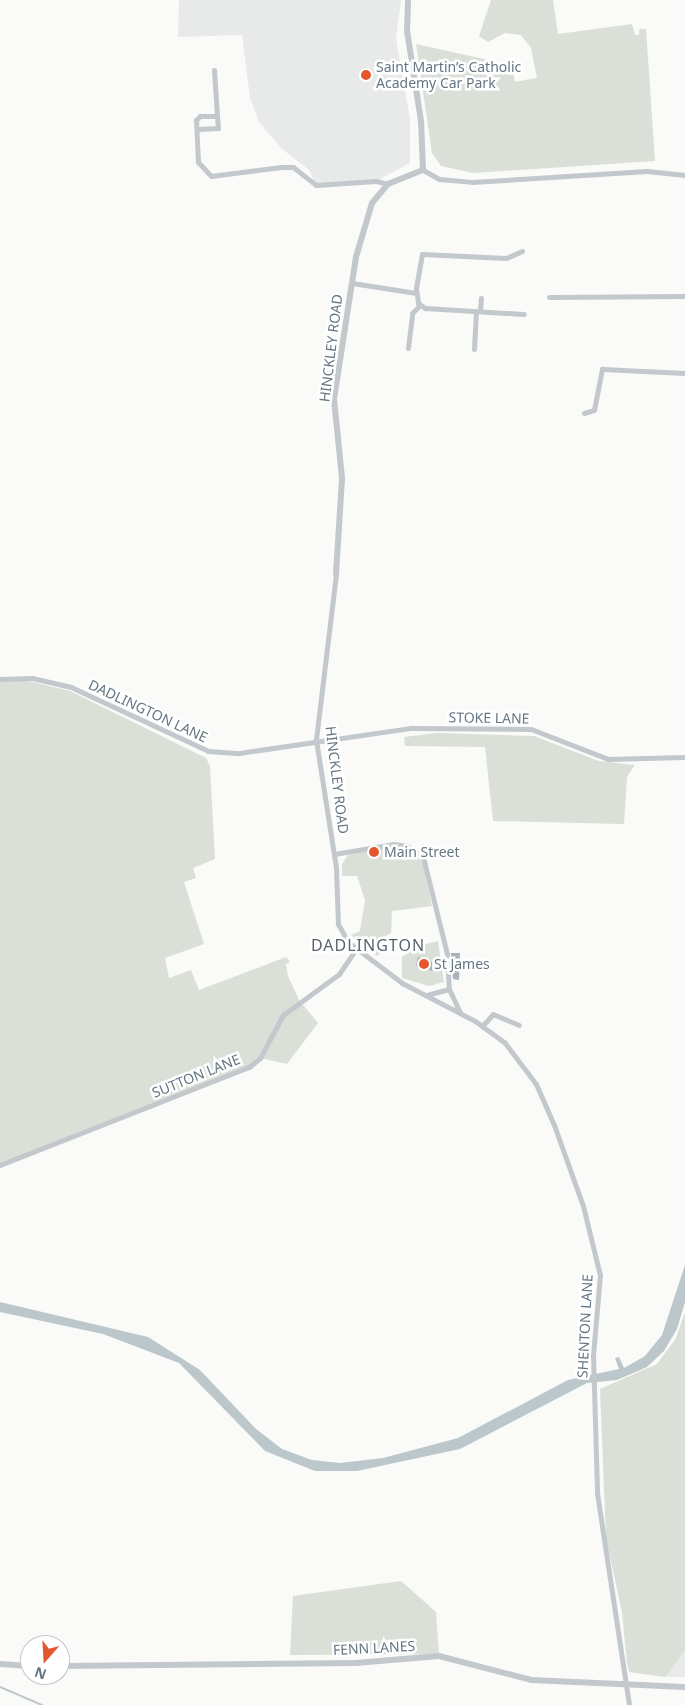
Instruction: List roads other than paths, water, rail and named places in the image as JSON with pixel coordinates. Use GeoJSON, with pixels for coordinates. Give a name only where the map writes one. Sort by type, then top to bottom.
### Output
{"type":"FeatureCollection","features":[{"type":"Feature","properties":{"kind":"street"},"geometry":{"type":"LineString","coordinates":[[408,0],[407,31],[421,121],[424,170],[439,178],[472,182],[647,171],[685,175]]}},
{"type":"Feature","properties":{"kind":"street"},"geometry":{"type":"LineString","coordinates":[[198,129],[218,128],[214,70]]}},
{"type":"Feature","properties":{"kind":"street"},"geometry":{"type":"LineString","coordinates":[[217,116],[197,117],[198,162],[211,176],[287,167],[307,174],[316,185],[376,181],[388,184]]}},
{"type":"Feature","properties":{"kind":"street","name":"HINCKLEY ROAD"},"geometry":{"type":"LineString","coordinates":[[334,854],[316,740],[336,574],[342,478],[334,399],[352,282],[372,203],[388,184],[424,170]]}},
{"type":"Feature","properties":{"kind":"street"},"geometry":{"type":"LineString","coordinates":[[420,305],[416,292],[422,254],[506,258],[522,251]]}},
{"type":"Feature","properties":{"kind":"street"},"geometry":{"type":"LineString","coordinates":[[352,282],[416,292]]}},
{"type":"Feature","properties":{"kind":"street"},"geometry":{"type":"LineString","coordinates":[[549,297],[685,296]]}},
{"type":"Feature","properties":{"kind":"street"},"geometry":{"type":"LineString","coordinates":[[474,348],[480,298]]}},
{"type":"Feature","properties":{"kind":"street"},"geometry":{"type":"LineString","coordinates":[[420,305],[524,314]]}},
{"type":"Feature","properties":{"kind":"street"},"geometry":{"type":"LineString","coordinates":[[408,348],[412,313],[420,305]]}},
{"type":"Feature","properties":{"kind":"street"},"geometry":{"type":"LineString","coordinates":[[584,413],[594,410],[602,369],[685,373]]}},
{"type":"Feature","properties":{"kind":"street","name":"DADLINGTON LANE"},"geometry":{"type":"LineString","coordinates":[[0,679],[32,678],[71,687],[208,751],[239,753],[316,740]]}},
{"type":"Feature","properties":{"kind":"street","name":"STOKE LANE"},"geometry":{"type":"LineString","coordinates":[[316,740],[411,728],[531,729],[608,759],[685,757]]}},
{"type":"Feature","properties":{"kind":"street"},"geometry":{"type":"LineString","coordinates":[[449,988],[426,995],[402,984],[343,937],[336,916],[334,854],[394,844],[407,846],[423,857],[447,954],[449,988],[460,1013]]}},
{"type":"Feature","properties":{"kind":"street","name":"SUTTON LANE"},"geometry":{"type":"LineString","coordinates":[[0,1165],[249,1067],[260,1058],[283,1015],[339,974],[356,949]]}},
{"type":"Feature","properties":{"kind":"street","name":"SHENTON LANE"},"geometry":{"type":"LineString","coordinates":[[426,995],[442,1002],[482,1026],[516,1055],[536,1084],[583,1206],[600,1276],[593,1372],[599,1524],[618,1621],[624,1683],[629,1705]]}},
{"type":"Feature","properties":{"kind":"street"},"geometry":{"type":"LineString","coordinates":[[511,1021],[515,1013]]}},
{"type":"Feature","properties":{"kind":"street"},"geometry":{"type":"LineString","coordinates":[[482,1026],[493,1014],[519,1025]]}},
{"type":"Feature","properties":{"kind":"street","name":"FENN LANES"},"geometry":{"type":"LineString","coordinates":[[70,1666],[356,1663],[439,1656],[531,1680],[685,1687]]}},
{"type":"Feature","properties":{"kind":"street"},"geometry":{"type":"LineString","coordinates":[[0,1664],[20,1665]]}},
{"type":"Feature","properties":{"kind":"waterway"},"geometry":{"type":"LineString","coordinates":[[0,1687],[42,1705]]}},
{"type":"Feature","properties":{"kind":"place","name":"Saint Martin’s Catholic Academy Car Park"},"geometry":{"type":"Point","coordinates":[366,75]}},
{"type":"Feature","properties":{"kind":"place","name":"Main Street"},"geometry":{"type":"Point","coordinates":[374,852]}},
{"type":"Feature","properties":{"kind":"place","name":"St James"},"geometry":{"type":"Point","coordinates":[424,964]}},
{"type":"Feature","properties":{"kind":"district","name":"DADLINGTON"},"geometry":{"type":"Point","coordinates":[368,945]}}]}
